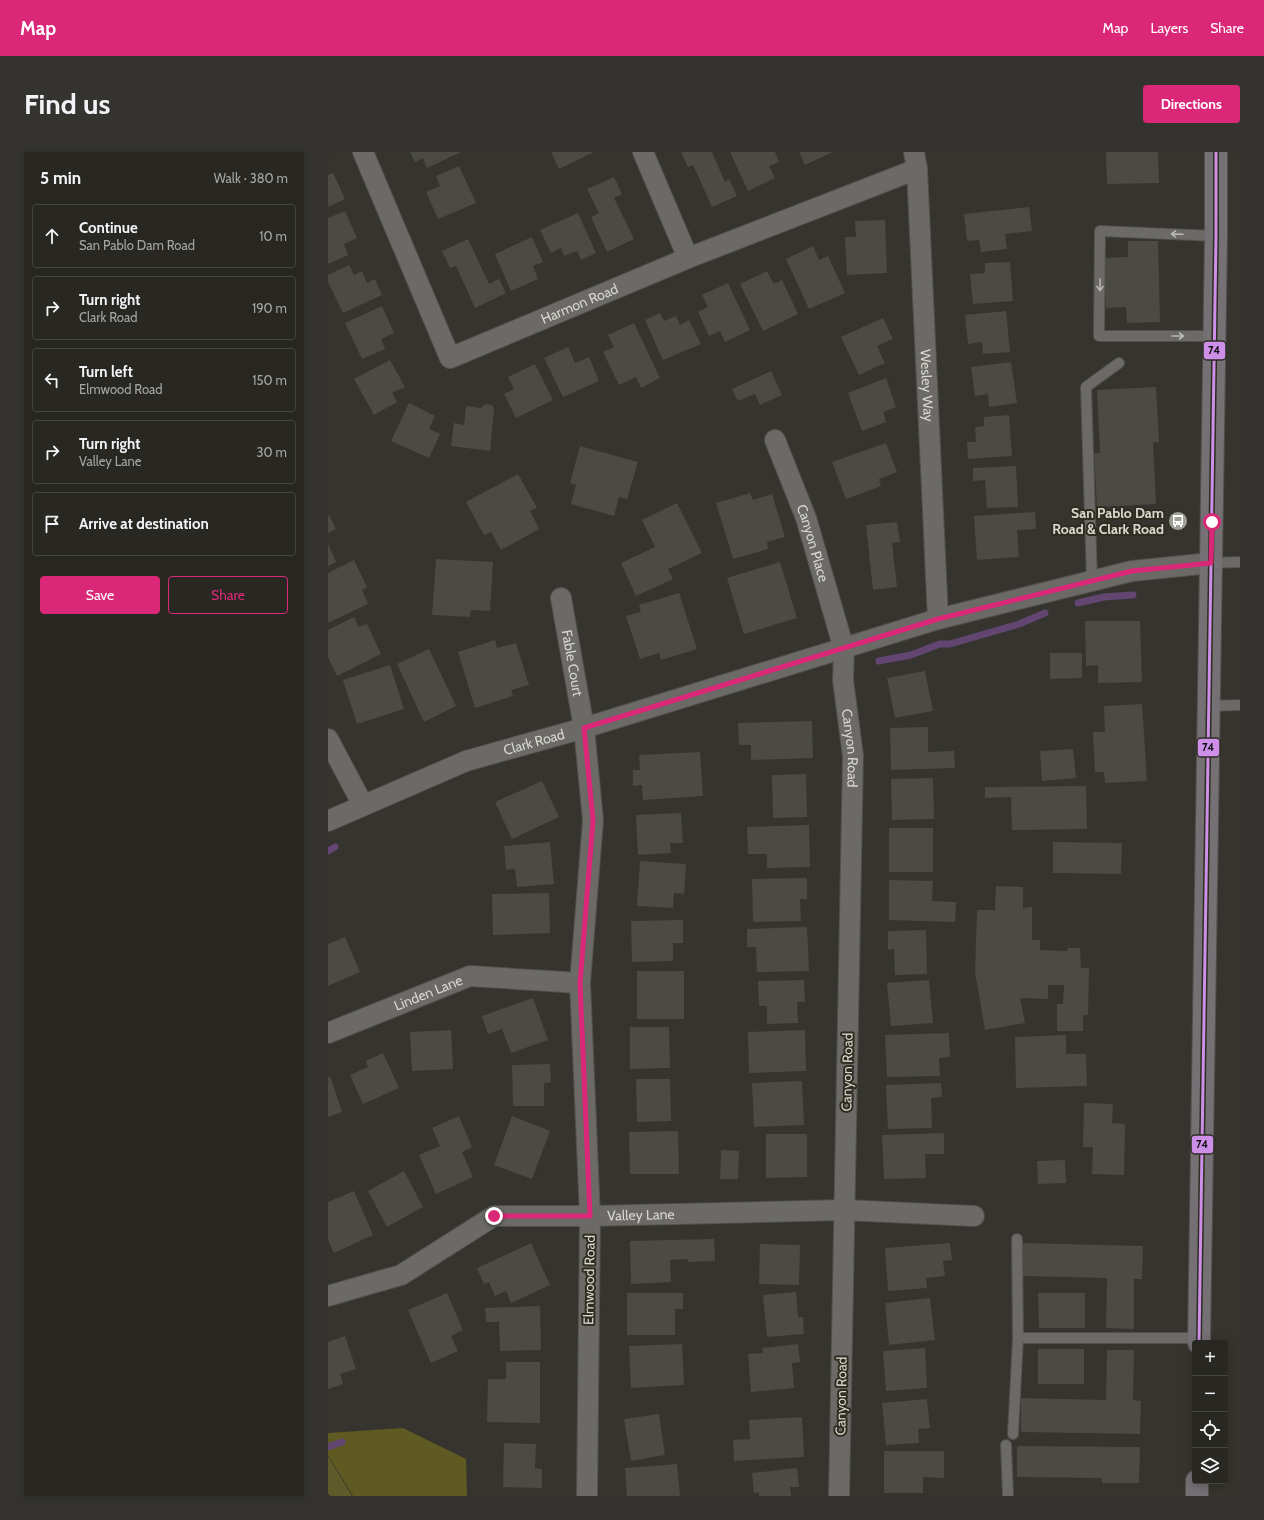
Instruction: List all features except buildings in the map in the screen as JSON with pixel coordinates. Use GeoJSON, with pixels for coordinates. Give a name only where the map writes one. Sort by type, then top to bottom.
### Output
{"type":"FeatureCollection","features":[{"type":"Feature","properties":{"kind":"main road"},"geometry":{"type":"LineString","coordinates":[[1199,1340],[1216,236],[1216,152]]}},
{"type":"Feature","properties":{"kind":"main road"},"geometry":{"type":"LineString","coordinates":[[1197,1484],[1197,1496]]}},
{"type":"Feature","properties":{"kind":"street","name":"Harmon Road"},"geometry":{"type":"LineString","coordinates":[[363,152],[450,358],[916,160]]}},
{"type":"Feature","properties":{"kind":"street"},"geometry":{"type":"LineString","coordinates":[[643,152],[688,258]]}},
{"type":"Feature","properties":{"kind":"street","name":"Wesley Way"},"geometry":{"type":"LineString","coordinates":[[916,160],[938,619]]}},
{"type":"Feature","properties":{"kind":"street","name":"Canyon Place"},"geometry":{"type":"LineString","coordinates":[[775,440],[806,518],[844,649]]}},
{"type":"Feature","properties":{"kind":"street","name":"Clark Road"},"geometry":{"type":"LineString","coordinates":[[328,821],[466,761],[584,728],[938,619],[1132,571],[1211,563]]}},
{"type":"Feature","properties":{"kind":"street","name":"Fable Court"},"geometry":{"type":"LineString","coordinates":[[560,598],[584,728]]}},
{"type":"Feature","properties":{"kind":"street","name":"Canyon Road"},"geometry":{"type":"LineString","coordinates":[[839,1496],[853,756],[843,680],[844,649]]}},
{"type":"Feature","properties":{"kind":"street","name":"Elmwood Road"},"geometry":{"type":"LineString","coordinates":[[584,728],[593,820],[580,983],[590,1216],[587,1496]]}},
{"type":"Feature","properties":{"kind":"street"},"geometry":{"type":"LineString","coordinates":[[328,739],[363,805]]}},
{"type":"Feature","properties":{"kind":"street","name":"Linden Lane"},"geometry":{"type":"LineString","coordinates":[[328,1032],[470,976],[580,983]]}},
{"type":"Feature","properties":{"kind":"street","name":"Valley Lane"},"geometry":{"type":"LineString","coordinates":[[328,1296],[401,1276],[494,1216],[590,1216],[844,1210],[974,1216]]}},
{"type":"Feature","properties":{"kind":"lane"},"geometry":{"type":"LineString","coordinates":[[1214,336],[1099,336],[1100,231],[1216,236]]}},
{"type":"Feature","properties":{"kind":"lane"},"geometry":{"type":"LineString","coordinates":[[1092,580],[1086,387],[1119,363]]}},
{"type":"Feature","properties":{"kind":"lane"},"geometry":{"type":"LineString","coordinates":[[1211,563],[1240,562]]}},
{"type":"Feature","properties":{"kind":"lane"},"geometry":{"type":"LineString","coordinates":[[1209,706],[1240,705]]}},
{"type":"Feature","properties":{"kind":"lane"},"geometry":{"type":"LineString","coordinates":[[1013,1434],[1018,1338],[1017,1239]]}},
{"type":"Feature","properties":{"kind":"lane"},"geometry":{"type":"LineString","coordinates":[[1018,1338],[1192,1341]]}},
{"type":"Feature","properties":{"kind":"lane"},"geometry":{"type":"LineString","coordinates":[[1006,1444],[1008,1496]]}},
{"type":"Feature","properties":{"kind":"shaded area"},"geometry":{"type":"Polygon","coordinates":[[[403,1428],[466,1459],[467,1496],[353,1496],[328,1455],[328,1433],[403,1428]]]}},
{"type":"Feature","properties":{"kind":"shaded area"},"geometry":{"type":"Polygon","coordinates":[[[328,1456],[352,1496],[328,1496],[328,1456]]]}},
{"type":"Feature","properties":{"kind":"waterway"},"geometry":{"type":"LineString","coordinates":[[1078,603],[1104,597],[1133,595]]}},
{"type":"Feature","properties":{"kind":"waterway"},"geometry":{"type":"LineString","coordinates":[[879,661],[911,655],[940,644],[950,644],[1019,624],[1045,613]]}},
{"type":"Feature","properties":{"kind":"waterway"},"geometry":{"type":"LineString","coordinates":[[328,851],[335,847]]}},
{"type":"Feature","properties":{"kind":"waterway"},"geometry":{"type":"LineString","coordinates":[[328,1447],[342,1442]]}},
{"type":"Feature","properties":{"kind":"transit line","name":"74"},"geometry":{"type":"LineString","coordinates":[[1199,1340],[1216,152]]}},
{"type":"Feature","properties":{"kind":"place","name":"San Pablo Dam Road & Clark Road"},"geometry":{"type":"Point","coordinates":[1178,521]}},
{"type":"Feature","properties":{"kind":"route"},"geometry":{"type":"LineString","coordinates":[[494,1216],[590,1216],[580,983],[593,820],[584,728],[938,619],[1132,571],[1211,563],[1212,522]]}}]}
